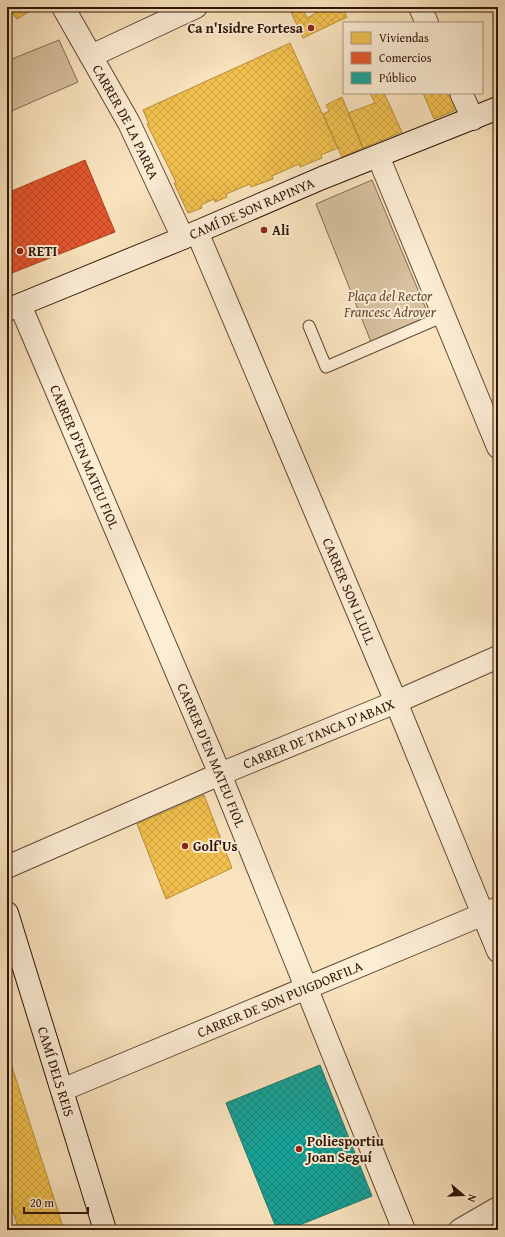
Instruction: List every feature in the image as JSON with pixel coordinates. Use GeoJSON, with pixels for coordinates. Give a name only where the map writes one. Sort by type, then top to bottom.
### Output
{"type":"FeatureCollection","features":[{"type":"Feature","properties":{"kind":"street","name":"CARRER DE LA PARRA"},"geometry":{"type":"LineString","coordinates":[[63,7],[129,123],[190,235]]}},
{"type":"Feature","properties":{"kind":"street"},"geometry":{"type":"LineString","coordinates":[[91,56],[196,7]]}},
{"type":"Feature","properties":{"kind":"street"},"geometry":{"type":"LineString","coordinates":[[420,7],[427,22]]}},
{"type":"Feature","properties":{"kind":"street"},"geometry":{"type":"LineString","coordinates":[[461,94],[473,119]]}},
{"type":"Feature","properties":{"kind":"street","name":"CAMÍ DE SON RAPINYA"},"geometry":{"type":"LineString","coordinates":[[13,308],[190,235],[322,178],[498,108]]}},
{"type":"Feature","properties":{"kind":"street"},"geometry":{"type":"LineString","coordinates":[[378,156],[498,447]]}},
{"type":"Feature","properties":{"kind":"street","name":"CARRER SON LLULL"},"geometry":{"type":"LineString","coordinates":[[190,235],[490,911],[498,952]]}},
{"type":"Feature","properties":{"kind":"street","name":"CARRER D'EN MATEU FIOL"},"geometry":{"type":"LineString","coordinates":[[13,308],[220,774],[404,1230]]}},
{"type":"Feature","properties":{"kind":"street","name":"CARRER DE TANCA D'ABAIX"},"geometry":{"type":"LineString","coordinates":[[7,867],[220,774],[396,702],[498,656]]}},
{"type":"Feature","properties":{"kind":"street","name":"CARRER DE SON PUIGDORFILA"},"geometry":{"type":"LineString","coordinates":[[62,1090],[490,911]]}},
{"type":"Feature","properties":{"kind":"street","name":"CAMÍ DELS REIS"},"geometry":{"type":"LineString","coordinates":[[7,913],[105,1230]]}},
{"type":"Feature","properties":{"kind":"street"},"geometry":{"type":"LineString","coordinates":[[460,1230],[498,1208]]}},
{"type":"Feature","properties":{"kind":"lane"},"geometry":{"type":"LineString","coordinates":[[309,326],[326,367],[444,316]]}},
{"type":"Feature","properties":{"kind":"green space"},"geometry":{"type":"Polygon","coordinates":[[[59,40],[78,82],[7,113],[7,61],[59,40]]]}},
{"type":"Feature","properties":{"kind":"green space","name":"Plaça del Rector Francesc Adrover"},"geometry":{"type":"Polygon","coordinates":[[[372,180],[431,321],[373,347],[316,204],[372,180]]]}},
{"type":"Feature","properties":{"kind":"building: Viviendas"},"geometry":{"type":"Polygon","coordinates":[[[7,7],[21,7],[24,11],[28,9],[30,11],[17,19],[13,14],[7,15],[7,7]]]}},
{"type":"Feature","properties":{"kind":"building: Viviendas","name":"Ca n'Isidre Fortesa"},"geometry":{"type":"Polygon","coordinates":[[[296,7],[302,7],[307,18],[327,7],[342,7],[347,17],[303,38],[290,10],[296,7]]]}},
{"type":"Feature","properties":{"kind":"building: Viviendas"},"geometry":{"type":"Polygon","coordinates":[[[290,43],[338,148],[321,155],[322,158],[300,167],[299,164],[272,176],[273,179],[251,187],[250,184],[226,194],[227,197],[215,202],[214,199],[201,205],[202,208],[188,213],[174,183],[176,182],[147,124],[149,124],[143,110],[290,43]]]}},
{"type":"Feature","properties":{"kind":"building: Viviendas"},"geometry":{"type":"Polygon","coordinates":[[[370,94],[384,94],[402,132],[363,148],[348,113],[375,103],[370,94]]]}},
{"type":"Feature","properties":{"kind":"building: Viviendas"},"geometry":{"type":"Polygon","coordinates":[[[423,94],[455,94],[461,108],[434,119],[423,94]]]}},
{"type":"Feature","properties":{"kind":"building: Viviendas"},"geometry":{"type":"Polygon","coordinates":[[[342,97],[363,148],[342,157],[323,114],[329,111],[326,105],[342,97]]]}},
{"type":"Feature","properties":{"kind":"building: Viviendas","name":"Golf'Us"},"geometry":{"type":"Polygon","coordinates":[[[204,795],[232,868],[166,899],[137,824],[204,795]]]}},
{"type":"Feature","properties":{"kind":"building: Viviendas"},"geometry":{"type":"Polygon","coordinates":[[[7,1051],[64,1230],[19,1230],[7,1193],[7,1051]]]}},
{"type":"Feature","properties":{"kind":"building: Comercios"},"geometry":{"type":"Polygon","coordinates":[[[85,160],[115,232],[7,275],[7,193],[85,160]]]}},
{"type":"Feature","properties":{"kind":"building: Público","name":"Poliesportiu Joan Seguí"},"geometry":{"type":"Polygon","coordinates":[[[320,1065],[372,1196],[287,1230],[277,1230],[226,1103],[320,1065]]]}},
{"type":"Feature","properties":{"kind":"place","name":"Ca n'Isidre Fortesa"},"geometry":{"type":"Point","coordinates":[311,28]}},
{"type":"Feature","properties":{"kind":"place","name":"Ali"},"geometry":{"type":"Point","coordinates":[264,230]}},
{"type":"Feature","properties":{"kind":"place","name":"RETI"},"geometry":{"type":"Point","coordinates":[20,251]}},
{"type":"Feature","properties":{"kind":"place","name":"Golf'Us"},"geometry":{"type":"Point","coordinates":[185,846]}},
{"type":"Feature","properties":{"kind":"place","name":"Poliesportiu Joan Seguí"},"geometry":{"type":"Point","coordinates":[299,1149]}}]}
